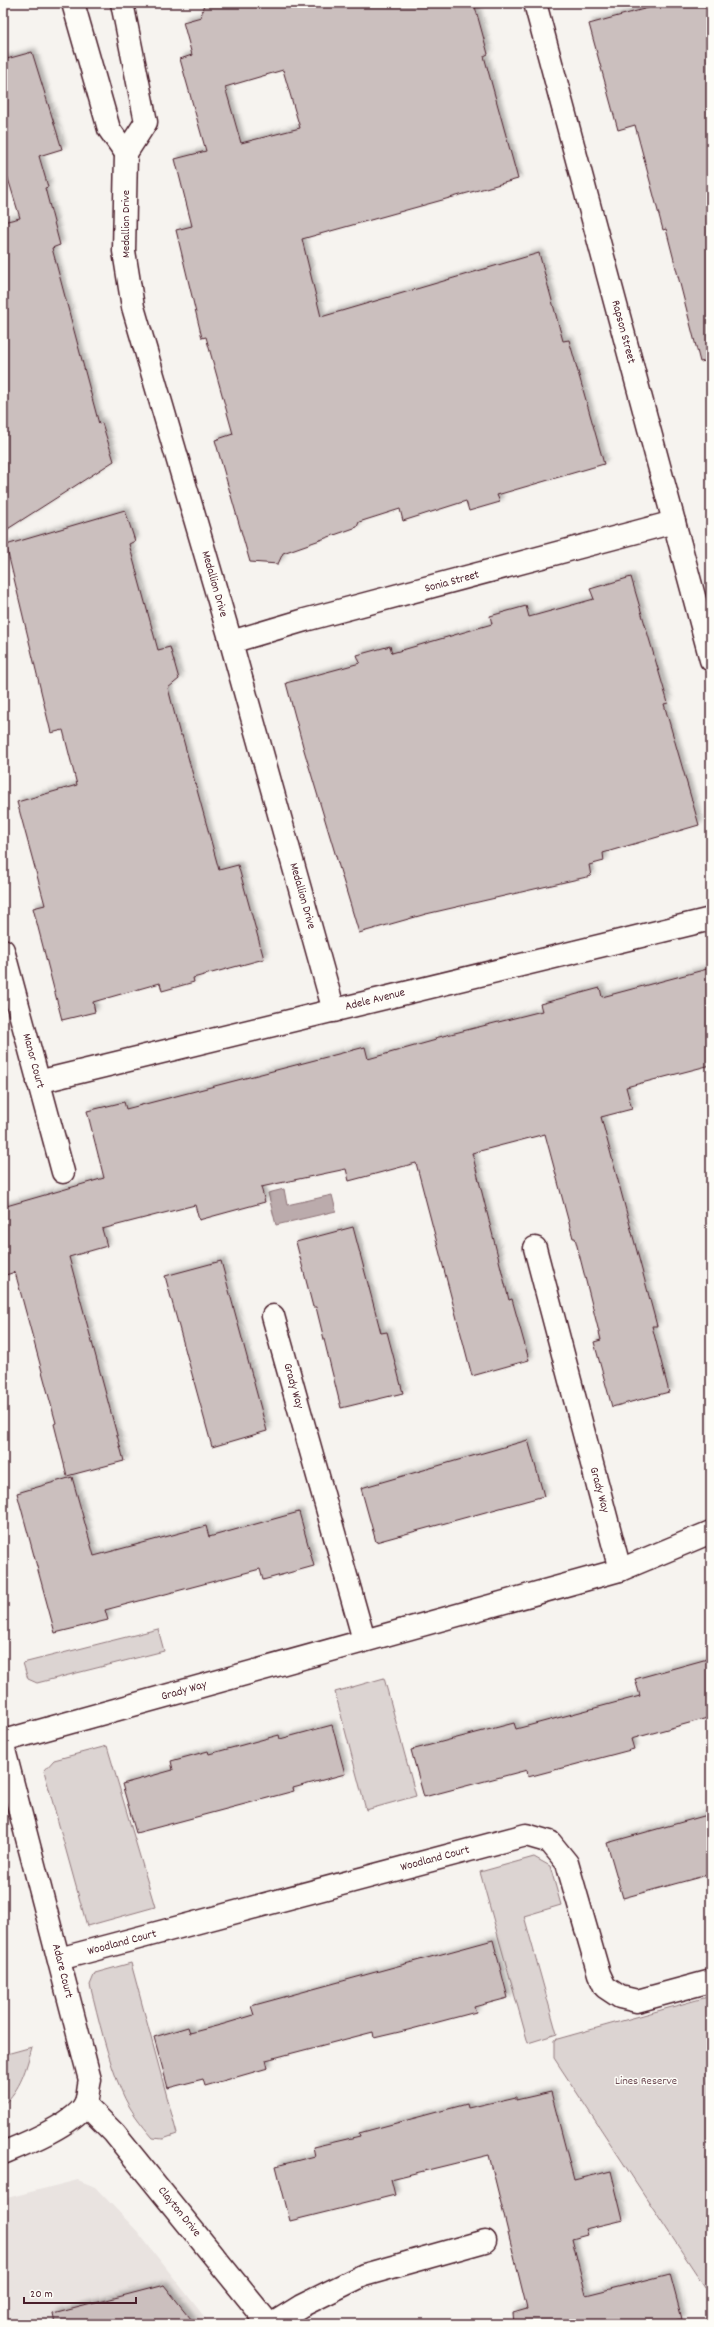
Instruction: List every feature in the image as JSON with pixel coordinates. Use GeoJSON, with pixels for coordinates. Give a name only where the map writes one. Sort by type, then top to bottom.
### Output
{"type":"FeatureCollection","features":[{"type":"Feature","properties":{"kind":"street"},"geometry":{"type":"LineString","coordinates":[[73,3],[109,129],[126,153],[146,122],[122,3]]}},
{"type":"Feature","properties":{"kind":"street","name":"Rapson Street"},"geometry":{"type":"LineString","coordinates":[[535,3],[711,660]]}},
{"type":"Feature","properties":{"kind":"street","name":"Medallion Drive"},"geometry":{"type":"LineString","coordinates":[[126,153],[124,251],[133,307],[231,642],[334,1010]]}},
{"type":"Feature","properties":{"kind":"street","name":"Sonia Street"},"geometry":{"type":"LineString","coordinates":[[231,642],[305,620],[674,522]]}},
{"type":"Feature","properties":{"kind":"street","name":"Adele Avenue"},"geometry":{"type":"LineString","coordinates":[[38,1082],[711,919]]}},
{"type":"Feature","properties":{"kind":"street","name":"Manor Court"},"geometry":{"type":"LineString","coordinates":[[3,950],[63,1172]]}},
{"type":"Feature","properties":{"kind":"street","name":"Grady Way"},"geometry":{"type":"LineString","coordinates":[[536,1248],[620,1570]]}},
{"type":"Feature","properties":{"kind":"street","name":"Grady Way"},"geometry":{"type":"LineString","coordinates":[[273,1316],[364,1640]]}},
{"type":"Feature","properties":{"kind":"street","name":"Grady Way"},"geometry":{"type":"LineString","coordinates":[[3,1741],[620,1570],[711,1532]]}},
{"type":"Feature","properties":{"kind":"street","name":"Adare Court"},"geometry":{"type":"LineString","coordinates":[[3,1746],[90,2080],[85,2104]]}},
{"type":"Feature","properties":{"kind":"street","name":"Woodland Court"},"geometry":{"type":"LineString","coordinates":[[59,1959],[526,1835],[550,1842],[567,1863],[599,1974],[606,1987],[620,1998],[637,2001],[711,1981]]}},
{"type":"Feature","properties":{"kind":"street"},"geometry":{"type":"LineString","coordinates":[[3,2153],[33,2141],[68,2120],[85,2104]]}},
{"type":"Feature","properties":{"kind":"street","name":"Clayton Drive"},"geometry":{"type":"LineString","coordinates":[[85,2104],[114,2133],[268,2324]]}},
{"type":"Feature","properties":{"kind":"street"},"geometry":{"type":"LineString","coordinates":[[272,2324],[301,2306],[364,2275],[485,2241]]}},
{"type":"Feature","properties":{"kind":"shaded area"},"geometry":{"type":"Polygon","coordinates":[[[284,1189],[287,1205],[332,1195],[336,1211],[276,1225],[268,1193],[284,1189]]]}},
{"type":"Feature","properties":{"kind":"shaded area"},"geometry":{"type":"Polygon","coordinates":[[[78,2180],[95,2187],[137,2231],[210,2324],[3,2324],[3,2199],[78,2180]]]}},
{"type":"Feature","properties":{"kind":"green space"},"geometry":{"type":"Polygon","coordinates":[[[158,1629],[164,1651],[37,1683],[28,1679],[23,1663],[158,1629]]]}},
{"type":"Feature","properties":{"kind":"green space"},"geometry":{"type":"Polygon","coordinates":[[[384,1678],[416,1796],[366,1810],[335,1692],[384,1678]]]}},
{"type":"Feature","properties":{"kind":"green space"},"geometry":{"type":"Polygon","coordinates":[[[107,1746],[155,1907],[87,1926],[44,1771],[54,1760],[107,1746]]]}},
{"type":"Feature","properties":{"kind":"green space"},"geometry":{"type":"Polygon","coordinates":[[[534,1857],[550,1866],[561,1905],[524,1916],[557,2034],[528,2043],[480,1872],[534,1857]]]}},
{"type":"Feature","properties":{"kind":"green space"},"geometry":{"type":"Polygon","coordinates":[[[131,1963],[177,2134],[163,2139],[153,2138],[136,2116],[125,2098],[108,2052],[90,1985],[95,1973],[131,1963]]]}},
{"type":"Feature","properties":{"kind":"green space","name":"Lines Reserve"},"geometry":{"type":"Polygon","coordinates":[[[711,1996],[711,2296],[554,2058],[554,2040],[711,1996]]]}},
{"type":"Feature","properties":{"kind":"green space"},"geometry":{"type":"Polygon","coordinates":[[[32,2047],[19,2085],[3,2105],[3,2055],[32,2047]]]}},
{"type":"Feature","properties":{"kind":"building"},"geometry":{"type":"Polygon","coordinates":[[[204,3],[474,3],[488,54],[484,56],[518,179],[302,239],[321,317],[539,253],[563,341],[569,340],[604,464],[497,495],[500,502],[469,511],[466,501],[403,521],[400,509],[359,522],[357,527],[283,553],[278,564],[250,562],[215,440],[233,434],[206,337],[202,338],[176,230],[192,226],[175,159],[206,151],[180,59],[192,55],[183,22],[201,17],[204,3]],[[283,70],[225,87],[241,143],[300,128],[283,70]]]}},
{"type":"Feature","properties":{"kind":"building"},"geometry":{"type":"Polygon","coordinates":[[[666,3],[711,3],[711,360],[700,362],[666,229],[663,230],[635,125],[618,130],[589,24],[666,3]]]}},
{"type":"Feature","properties":{"kind":"building"},"geometry":{"type":"Polygon","coordinates":[[[32,52],[62,149],[39,156],[48,187],[45,188],[60,245],[52,248],[99,424],[102,423],[114,461],[3,532],[3,222],[20,218],[3,162],[3,60],[32,52]]]}},
{"type":"Feature","properties":{"kind":"building"},"geometry":{"type":"Polygon","coordinates":[[[125,510],[135,541],[129,544],[158,650],[170,647],[179,679],[168,688],[219,870],[238,865],[264,959],[193,978],[194,982],[162,991],[160,983],[93,1002],[95,1012],[62,1020],[33,908],[45,905],[17,802],[77,785],[63,730],[51,733],[6,545],[125,510]]]}},
{"type":"Feature","properties":{"kind":"building"},"geometry":{"type":"Polygon","coordinates":[[[631,577],[668,703],[664,704],[699,825],[603,853],[604,861],[589,865],[591,876],[426,914],[359,933],[304,750],[286,683],[360,663],[357,655],[390,646],[392,653],[492,624],[490,616],[526,606],[529,617],[594,599],[590,589],[631,577]]]}},
{"type":"Feature","properties":{"kind":"building"},"geometry":{"type":"Polygon","coordinates":[[[711,968],[711,1065],[626,1087],[632,1109],[601,1117],[657,1326],[652,1326],[669,1392],[612,1407],[594,1342],[601,1340],[575,1238],[573,1238],[545,1134],[472,1153],[509,1300],[512,1299],[529,1360],[472,1376],[416,1163],[349,1181],[346,1169],[261,1187],[265,1202],[199,1220],[195,1205],[102,1229],[107,1246],[69,1257],[124,1461],[67,1476],[54,1424],[56,1423],[15,1272],[3,1276],[3,1207],[104,1178],[87,1111],[124,1102],[126,1109],[365,1047],[368,1059],[436,1040],[435,1038],[542,1011],[540,1004],[600,988],[602,997],[711,968]]]}},
{"type":"Feature","properties":{"kind":"building"},"geometry":{"type":"Polygon","coordinates":[[[353,1227],[381,1333],[387,1332],[403,1393],[341,1408],[316,1307],[313,1307],[296,1242],[353,1227]]]}},
{"type":"Feature","properties":{"kind":"building"},"geometry":{"type":"Polygon","coordinates":[[[221,1261],[267,1431],[212,1447],[165,1276],[221,1261]]]}},
{"type":"Feature","properties":{"kind":"building"},"geometry":{"type":"Polygon","coordinates":[[[528,1440],[544,1496],[376,1542],[361,1488],[528,1440]]]}},
{"type":"Feature","properties":{"kind":"building"},"geometry":{"type":"Polygon","coordinates":[[[72,1477],[94,1556],[206,1526],[209,1537],[299,1512],[314,1566],[263,1580],[260,1569],[105,1610],[108,1620],[55,1633],[17,1493],[72,1477]]]}},
{"type":"Feature","properties":{"kind":"building"},"geometry":{"type":"Polygon","coordinates":[[[711,1658],[711,1717],[631,1739],[634,1749],[528,1777],[527,1770],[424,1797],[411,1750],[514,1723],[516,1729],[640,1696],[635,1679],[711,1658]]]}},
{"type":"Feature","properties":{"kind":"building"},"geometry":{"type":"Polygon","coordinates":[[[332,1725],[345,1774],[293,1788],[294,1791],[136,1833],[122,1784],[173,1770],[171,1761],[208,1751],[209,1754],[279,1735],[280,1739],[332,1725]]]}},
{"type":"Feature","properties":{"kind":"building"},"geometry":{"type":"Polygon","coordinates":[[[711,1814],[711,1874],[623,1898],[607,1843],[711,1814]]]}},
{"type":"Feature","properties":{"kind":"building"},"geometry":{"type":"Polygon","coordinates":[[[493,1940],[508,1998],[474,2007],[476,2012],[408,2030],[374,2038],[373,2032],[266,2060],[268,2068],[205,2086],[203,2079],[168,2088],[154,2037],[188,2027],[190,2033],[224,2024],[254,2015],[251,2006],[493,1940]]]}},
{"type":"Feature","properties":{"kind":"building"},"geometry":{"type":"Polygon","coordinates":[[[551,2092],[574,2180],[611,2171],[623,2220],[585,2229],[587,2235],[572,2239],[586,2295],[670,2274],[682,2319],[660,2324],[514,2324],[513,2313],[527,2309],[489,2155],[391,2179],[395,2195],[290,2221],[276,2166],[315,2156],[313,2147],[360,2136],[359,2133],[467,2104],[468,2108],[516,2097],[516,2100],[551,2092]]]}},
{"type":"Feature","properties":{"kind":"building"},"geometry":{"type":"Polygon","coordinates":[[[164,2285],[195,2324],[55,2324],[53,2314],[164,2285]]]}}]}
